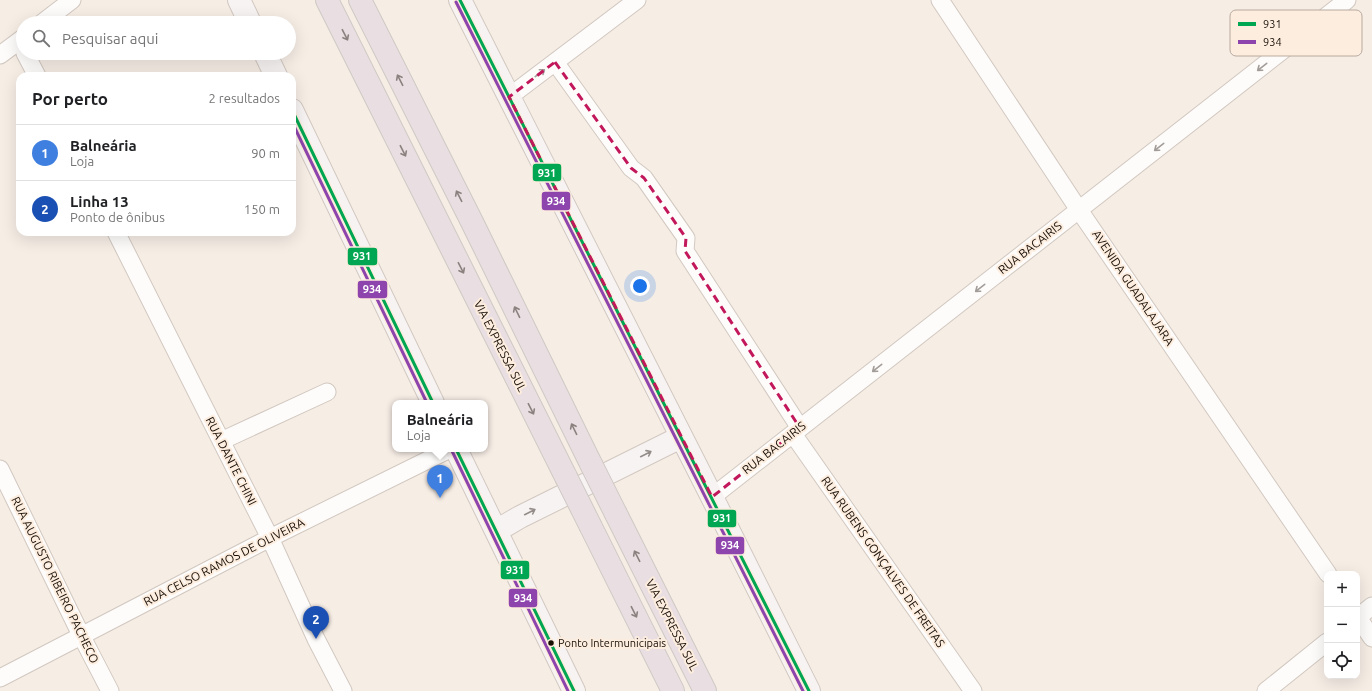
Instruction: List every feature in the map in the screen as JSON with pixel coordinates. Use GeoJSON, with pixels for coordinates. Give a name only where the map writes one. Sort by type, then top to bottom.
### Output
{"type":"FeatureCollection","features":[{"type":"Feature","properties":{"kind":"highway","name":"VIA EXPRESSA SUL"},"geometry":{"type":"LineString","coordinates":[[327,0],[673,691]]}},
{"type":"Feature","properties":{"kind":"highway","name":"VIA EXPRESSA SUL"},"geometry":{"type":"LineString","coordinates":[[360,0],[705,691]]}},
{"type":"Feature","properties":{"kind":"main road"},"geometry":{"type":"LineString","coordinates":[[239,0],[247,16]]}},
{"type":"Feature","properties":{"kind":"main road"},"geometry":{"type":"LineString","coordinates":[[460,0],[809,691]]}},
{"type":"Feature","properties":{"kind":"main road"},"geometry":{"type":"LineString","coordinates":[[268,60],[274,72]]}},
{"type":"Feature","properties":{"kind":"main road"},"geometry":{"type":"LineString","coordinates":[[296,118],[433,400]]}},
{"type":"Feature","properties":{"kind":"main road"},"geometry":{"type":"LineString","coordinates":[[496,531],[520,517],[681,437]]}},
{"type":"Feature","properties":{"kind":"main road"},"geometry":{"type":"LineString","coordinates":[[457,452],[574,691]]}},
{"type":"Feature","properties":{"kind":"street"},"geometry":{"type":"LineString","coordinates":[[51,16],[72,0]]}},
{"type":"Feature","properties":{"kind":"street"},"geometry":{"type":"LineString","coordinates":[[509,97],[637,0]]}},
{"type":"Feature","properties":{"kind":"street","name":"AVENIDA GUADALAJARA"},"geometry":{"type":"LineString","coordinates":[[940,0],[1079,210],[1326,571]]}},
{"type":"Feature","properties":{"kind":"street","name":"RUA BACAIRIS"},"geometry":{"type":"LineString","coordinates":[[1335,10],[1348,0]]}},
{"type":"Feature","properties":{"kind":"street"},"geometry":{"type":"LineString","coordinates":[[0,54],[16,48]]}},
{"type":"Feature","properties":{"kind":"street","name":"RUA BACAIRIS"},"geometry":{"type":"LineString","coordinates":[[712,497],[1276,56]]}},
{"type":"Feature","properties":{"kind":"street"},"geometry":{"type":"LineString","coordinates":[[30,60],[35,72]]}},
{"type":"Feature","properties":{"kind":"street","name":"RUA RUBENS GONÇALVES DE FREITAS"},"geometry":{"type":"LineString","coordinates":[[555,62],[631,168],[644,178],[686,238],[685,251],[796,431],[973,691]]}},
{"type":"Feature","properties":{"kind":"street","name":"RUA DANTE CHINI"},"geometry":{"type":"LineString","coordinates":[[118,236],[270,538],[316,639],[343,691]]}},
{"type":"Feature","properties":{"kind":"street"},"geometry":{"type":"LineString","coordinates":[[222,441],[328,392]]}},
{"type":"Feature","properties":{"kind":"street","name":"RUA CELSO RAMOS DE OLIVEIRA"},"geometry":{"type":"LineString","coordinates":[[0,678],[270,538],[444,452]]}},
{"type":"Feature","properties":{"kind":"street","name":"RUA AUGUSTO RIBEIRO PACHECO"},"geometry":{"type":"LineString","coordinates":[[0,469],[110,691]]}},
{"type":"Feature","properties":{"kind":"street"},"geometry":{"type":"LineString","coordinates":[[1360,615],[1372,606]]}},
{"type":"Feature","properties":{"kind":"street"},"geometry":{"type":"LineString","coordinates":[[1360,621],[1372,638]]}},
{"type":"Feature","properties":{"kind":"street"},"geometry":{"type":"LineString","coordinates":[[1266,691],[1326,643]]}},
{"type":"Feature","properties":{"kind":"highlighted area"},"geometry":{"type":"Polygon","coordinates":[[[555,62],[631,168],[644,178],[686,238],[685,251],[800,428],[712,497],[509,97],[555,62]]]}},
{"type":"Feature","properties":{"kind":"transit line","name":"931"},"geometry":{"type":"LineString","coordinates":[[460,0],[809,691]]}},
{"type":"Feature","properties":{"kind":"transit line","name":"934"},"geometry":{"type":"LineString","coordinates":[[456,2],[803,691]]}},
{"type":"Feature","properties":{"kind":"transit line","name":"931"},"geometry":{"type":"LineString","coordinates":[[296,118],[432,400]]}},
{"type":"Feature","properties":{"kind":"transit line","name":"934"},"geometry":{"type":"LineString","coordinates":[[296,130],[426,400]]}},
{"type":"Feature","properties":{"kind":"transit line","name":"934"},"geometry":{"type":"LineString","coordinates":[[452,452],[568,691]]}},
{"type":"Feature","properties":{"kind":"transit line","name":"931"},"geometry":{"type":"LineString","coordinates":[[457,452],[574,691]]}},
{"type":"Feature","properties":{"kind":"place","name":"Balneária"},"geometry":{"type":"Point","coordinates":[440,498]}},
{"type":"Feature","properties":{"kind":"place","name":"Linha 13"},"geometry":{"type":"Point","coordinates":[316,639]}},
{"type":"Feature","properties":{"kind":"place","name":"Ponto Intermunicipais"},"geometry":{"type":"Point","coordinates":[551,643]}}]}
